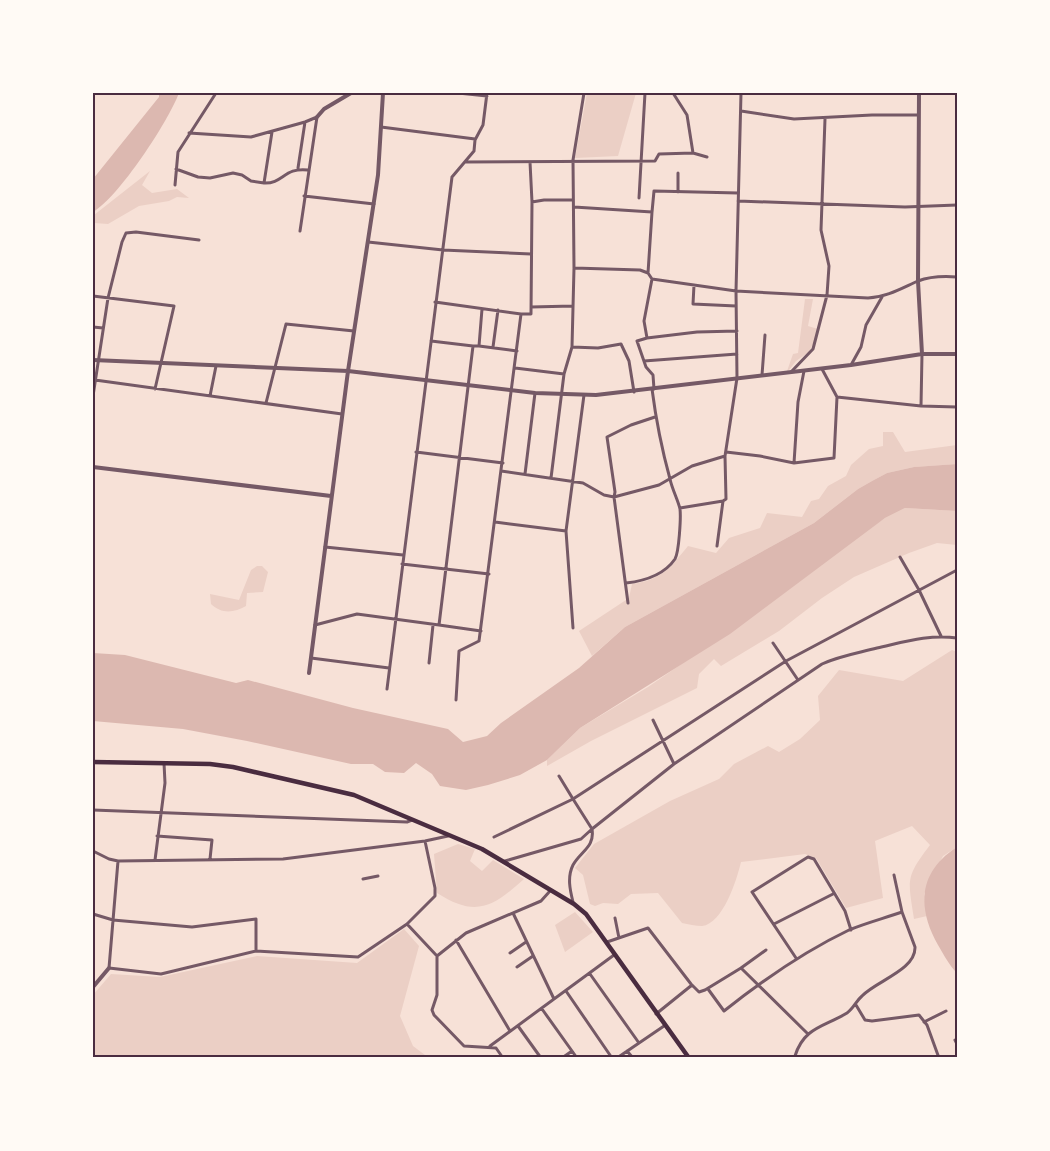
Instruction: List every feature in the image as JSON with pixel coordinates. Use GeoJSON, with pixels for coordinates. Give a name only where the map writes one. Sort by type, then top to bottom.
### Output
{"type":"FeatureCollection","features":[{"type":"Feature","properties":{"kind":"main road"},"geometry":{"type":"LineString","coordinates":[[93,762],[210,764],[287,779],[373,801],[482,849],[586,914],[689,1058]]}},
{"type":"Feature","properties":{"kind":"street"},"geometry":{"type":"LineString","coordinates":[[175,185],[178,152],[216,93]]}},
{"type":"Feature","properties":{"kind":"street"},"geometry":{"type":"LineString","coordinates":[[300,231],[317,117],[324,108],[351,93]]}},
{"type":"Feature","properties":{"kind":"street"},"geometry":{"type":"LineString","coordinates":[[309,674],[342,414],[374,204],[383,93]]}},
{"type":"Feature","properties":{"kind":"street"},"geometry":{"type":"LineString","coordinates":[[387,689],[452,177],[474,151],[475,140],[483,125],[487,95],[458,93]]}},
{"type":"Feature","properties":{"kind":"street"},"geometry":{"type":"LineString","coordinates":[[551,478],[564,374],[572,347],[573,160],[584,93]]}},
{"type":"Feature","properties":{"kind":"street"},"geometry":{"type":"LineString","coordinates":[[639,198],[645,93]]}},
{"type":"Feature","properties":{"kind":"street"},"geometry":{"type":"LineString","coordinates":[[673,93],[687,115],[693,153]]}},
{"type":"Feature","properties":{"kind":"street"},"geometry":{"type":"LineString","coordinates":[[717,546],[723,501],[726,499],[726,454],[737,378],[736,291],[741,93]]}},
{"type":"Feature","properties":{"kind":"street"},"geometry":{"type":"LineString","coordinates":[[919,93],[918,281],[922,354],[921,406]]}},
{"type":"Feature","properties":{"kind":"street"},"geometry":{"type":"LineString","coordinates":[[741,111],[794,119],[919,115]]}},
{"type":"Feature","properties":{"kind":"street"},"geometry":{"type":"LineString","coordinates":[[189,133],[251,136],[272,132],[317,117]]}},
{"type":"Feature","properties":{"kind":"street"},"geometry":{"type":"LineString","coordinates":[[791,372],[813,349],[827,295],[829,266],[821,230],[825,119]]}},
{"type":"Feature","properties":{"kind":"street"},"geometry":{"type":"LineString","coordinates":[[298,169],[304,122]]}},
{"type":"Feature","properties":{"kind":"street"},"geometry":{"type":"LineString","coordinates":[[381,127],[475,140]]}},
{"type":"Feature","properties":{"kind":"street"},"geometry":{"type":"LineString","coordinates":[[264,183],[272,132]]}},
{"type":"Feature","properties":{"kind":"street"},"geometry":{"type":"LineString","coordinates":[[465,162],[655,161],[659,154],[693,153],[707,157]]}},
{"type":"Feature","properties":{"kind":"street"},"geometry":{"type":"LineString","coordinates":[[435,302],[531,314],[530,162]]}},
{"type":"Feature","properties":{"kind":"street"},"geometry":{"type":"LineString","coordinates":[[176,169],[198,177],[210,178],[232,173],[264,183],[276,182],[288,172],[298,169],[308,170]]}},
{"type":"Feature","properties":{"kind":"street"},"geometry":{"type":"LineString","coordinates":[[678,173],[678,192]]}},
{"type":"Feature","properties":{"kind":"street"},"geometry":{"type":"LineString","coordinates":[[647,338],[644,321],[651,279],[648,273],[654,191],[738,193]]}},
{"type":"Feature","properties":{"kind":"street"},"geometry":{"type":"LineString","coordinates":[[304,196],[374,204]]}},
{"type":"Feature","properties":{"kind":"street"},"geometry":{"type":"LineString","coordinates":[[532,202],[573,200]]}},
{"type":"Feature","properties":{"kind":"street"},"geometry":{"type":"LineString","coordinates":[[738,201],[957,205]]}},
{"type":"Feature","properties":{"kind":"street"},"geometry":{"type":"LineString","coordinates":[[574,207],[652,212]]}},
{"type":"Feature","properties":{"kind":"street"},"geometry":{"type":"LineString","coordinates":[[93,396],[95,360],[119,253],[126,234],[136,232],[199,240]]}},
{"type":"Feature","properties":{"kind":"street"},"geometry":{"type":"LineString","coordinates":[[368,242],[443,250],[531,254]]}},
{"type":"Feature","properties":{"kind":"street"},"geometry":{"type":"LineString","coordinates":[[574,268],[640,270],[648,273]]}},
{"type":"Feature","properties":{"kind":"street"},"geometry":{"type":"LineString","coordinates":[[651,279],[736,291],[868,298],[882,297],[918,281],[940,276],[957,277]]}},
{"type":"Feature","properties":{"kind":"street"},"geometry":{"type":"LineString","coordinates":[[694,285],[693,304],[736,306]]}},
{"type":"Feature","properties":{"kind":"street"},"geometry":{"type":"LineString","coordinates":[[93,296],[174,306],[155,389]]}},
{"type":"Feature","properties":{"kind":"street"},"geometry":{"type":"LineString","coordinates":[[851,366],[861,347],[866,325],[882,297]]}},
{"type":"Feature","properties":{"kind":"street"},"geometry":{"type":"LineString","coordinates":[[531,306],[573,306]]}},
{"type":"Feature","properties":{"kind":"street"},"geometry":{"type":"LineString","coordinates":[[479,346],[483,308]]}},
{"type":"Feature","properties":{"kind":"street"},"geometry":{"type":"LineString","coordinates":[[493,348],[498,310]]}},
{"type":"Feature","properties":{"kind":"street"},"geometry":{"type":"LineString","coordinates":[[456,700],[459,651],[479,641],[481,631],[521,314]]}},
{"type":"Feature","properties":{"kind":"street"},"geometry":{"type":"LineString","coordinates":[[266,403],[286,324],[354,331]]}},
{"type":"Feature","properties":{"kind":"street"},"geometry":{"type":"LineString","coordinates":[[93,327],[103,328]]}},
{"type":"Feature","properties":{"kind":"street"},"geometry":{"type":"LineString","coordinates":[[627,583],[651,578],[675,558],[679,536],[680,508],[669,479],[655,417],[653,375],[646,367],[636,341],[697,332],[736,331]]}},
{"type":"Feature","properties":{"kind":"street"},"geometry":{"type":"LineString","coordinates":[[762,375],[765,335]]}},
{"type":"Feature","properties":{"kind":"street"},"geometry":{"type":"LineString","coordinates":[[431,340],[517,351]]}},
{"type":"Feature","properties":{"kind":"street"},"geometry":{"type":"LineString","coordinates":[[572,347],[598,348],[621,344],[629,361],[634,392]]}},
{"type":"Feature","properties":{"kind":"street"},"geometry":{"type":"LineString","coordinates":[[439,625],[473,345]]}},
{"type":"Feature","properties":{"kind":"street"},"geometry":{"type":"LineString","coordinates":[[644,361],[737,354]]}},
{"type":"Feature","properties":{"kind":"street"},"geometry":{"type":"LineString","coordinates":[[95,360],[348,371],[535,393],[584,395],[634,392],[851,366],[922,354],[957,354]]}},
{"type":"Feature","properties":{"kind":"street"},"geometry":{"type":"LineString","coordinates":[[210,396],[216,366]]}},
{"type":"Feature","properties":{"kind":"street"},"geometry":{"type":"LineString","coordinates":[[515,368],[564,374]]}},
{"type":"Feature","properties":{"kind":"street"},"geometry":{"type":"LineString","coordinates":[[501,471],[583,483],[604,495],[614,497],[658,485],[692,466],[726,454],[760,456],[794,463],[834,458],[837,397],[822,369]]}},
{"type":"Feature","properties":{"kind":"street"},"geometry":{"type":"LineString","coordinates":[[794,463],[798,402],[804,371]]}},
{"type":"Feature","properties":{"kind":"street"},"geometry":{"type":"LineString","coordinates":[[95,380],[342,414]]}},
{"type":"Feature","properties":{"kind":"street"},"geometry":{"type":"LineString","coordinates":[[525,475],[535,393]]}},
{"type":"Feature","properties":{"kind":"street"},"geometry":{"type":"LineString","coordinates":[[573,628],[566,531],[584,395]]}},
{"type":"Feature","properties":{"kind":"street"},"geometry":{"type":"LineString","coordinates":[[837,397],[921,406],[957,407]]}},
{"type":"Feature","properties":{"kind":"street"},"geometry":{"type":"LineString","coordinates":[[628,603],[607,437],[655,417]]}},
{"type":"Feature","properties":{"kind":"street"},"geometry":{"type":"LineString","coordinates":[[416,452],[503,463]]}},
{"type":"Feature","properties":{"kind":"street"},"geometry":{"type":"LineString","coordinates":[[93,467],[331,496]]}},
{"type":"Feature","properties":{"kind":"street"},"geometry":{"type":"LineString","coordinates":[[680,508],[723,501]]}},
{"type":"Feature","properties":{"kind":"street"},"geometry":{"type":"LineString","coordinates":[[495,522],[566,531]]}},
{"type":"Feature","properties":{"kind":"street"},"geometry":{"type":"LineString","coordinates":[[325,547],[403,555]]}},
{"type":"Feature","properties":{"kind":"street"},"geometry":{"type":"LineString","coordinates":[[900,557],[920,590],[941,636]]}},
{"type":"Feature","properties":{"kind":"street"},"geometry":{"type":"LineString","coordinates":[[402,564],[489,574]]}},
{"type":"Feature","properties":{"kind":"street"},"geometry":{"type":"LineString","coordinates":[[494,837],[573,799],[786,661],[957,570]]}},
{"type":"Feature","properties":{"kind":"street"},"geometry":{"type":"LineString","coordinates":[[315,625],[357,614],[481,631]]}},
{"type":"Feature","properties":{"kind":"street"},"geometry":{"type":"LineString","coordinates":[[429,663],[433,625]]}},
{"type":"Feature","properties":{"kind":"street"},"geometry":{"type":"LineString","coordinates":[[503,862],[513,857],[581,839],[674,764],[829,661],[923,638],[941,636],[957,638]]}},
{"type":"Feature","properties":{"kind":"street"},"geometry":{"type":"LineString","coordinates":[[773,643],[798,680]]}},
{"type":"Feature","properties":{"kind":"street"},"geometry":{"type":"LineString","coordinates":[[310,658],[389,668]]}},
{"type":"Feature","properties":{"kind":"street"},"geometry":{"type":"LineString","coordinates":[[652,720],[674,764]]}},
{"type":"Feature","properties":{"kind":"street"},"geometry":{"type":"LineString","coordinates":[[155,860],[165,783],[164,763]]}},
{"type":"Feature","properties":{"kind":"street"},"geometry":{"type":"LineString","coordinates":[[559,776],[592,829],[593,837],[591,844],[573,865],[569,880],[573,904]]}},
{"type":"Feature","properties":{"kind":"street"},"geometry":{"type":"LineString","coordinates":[[93,810],[407,822],[413,820]]}},
{"type":"Feature","properties":{"kind":"street"},"geometry":{"type":"LineString","coordinates":[[93,851],[118,861],[283,860],[425,841],[450,835]]}},
{"type":"Feature","properties":{"kind":"street"},"geometry":{"type":"LineString","coordinates":[[157,836],[212,840],[210,859]]}},
{"type":"Feature","properties":{"kind":"street"},"geometry":{"type":"LineString","coordinates":[[109,968],[162,974],[256,951],[358,957],[407,924],[435,896],[425,841]]}},
{"type":"Feature","properties":{"kind":"street"},"geometry":{"type":"LineString","coordinates":[[796,958],[752,892],[808,857],[814,859],[844,911],[851,930]]}},
{"type":"Feature","properties":{"kind":"street"},"geometry":{"type":"LineString","coordinates":[[93,987],[109,968],[118,861]]}},
{"type":"Feature","properties":{"kind":"street"},"geometry":{"type":"LineString","coordinates":[[794,1057],[808,1034],[846,1013],[856,1005],[861,996],[899,971],[916,953],[902,912],[894,875]]}},
{"type":"Feature","properties":{"kind":"street"},"geometry":{"type":"LineString","coordinates":[[363,879],[378,876]]}},
{"type":"Feature","properties":{"kind":"street"},"geometry":{"type":"LineString","coordinates":[[437,956],[466,933],[541,900],[550,891]]}},
{"type":"Feature","properties":{"kind":"street"},"geometry":{"type":"LineString","coordinates":[[774,924],[833,894]]}},
{"type":"Feature","properties":{"kind":"street"},"geometry":{"type":"LineString","coordinates":[[708,989],[723,1011],[758,983],[796,958],[851,930],[902,912]]}},
{"type":"Feature","properties":{"kind":"street"},"geometry":{"type":"LineString","coordinates":[[513,913],[554,999]]}},
{"type":"Feature","properties":{"kind":"street"},"geometry":{"type":"LineString","coordinates":[[93,914],[113,920],[192,927],[256,919],[256,951]]}},
{"type":"Feature","properties":{"kind":"street"},"geometry":{"type":"LineString","coordinates":[[615,918],[619,938]]}},
{"type":"Feature","properties":{"kind":"street"},"geometry":{"type":"LineString","coordinates":[[407,924],[437,956],[437,995],[432,1010],[434,1015],[464,1046],[490,1046],[496,1048],[503,1058]]}},
{"type":"Feature","properties":{"kind":"street"},"geometry":{"type":"LineString","coordinates":[[606,943],[648,928],[699,992],[708,989],[766,950]]}},
{"type":"Feature","properties":{"kind":"street"},"geometry":{"type":"LineString","coordinates":[[456,939],[510,1031]]}},
{"type":"Feature","properties":{"kind":"street"},"geometry":{"type":"LineString","coordinates":[[510,953],[527,942]]}},
{"type":"Feature","properties":{"kind":"street"},"geometry":{"type":"LineString","coordinates":[[490,1046],[615,954]]}},
{"type":"Feature","properties":{"kind":"street"},"geometry":{"type":"LineString","coordinates":[[517,967],[533,956]]}},
{"type":"Feature","properties":{"kind":"street"},"geometry":{"type":"LineString","coordinates":[[741,968],[808,1034]]}},
{"type":"Feature","properties":{"kind":"street"},"geometry":{"type":"LineString","coordinates":[[590,974],[639,1043]]}},
{"type":"Feature","properties":{"kind":"street"},"geometry":{"type":"LineString","coordinates":[[656,1014],[692,985]]}},
{"type":"Feature","properties":{"kind":"street"},"geometry":{"type":"LineString","coordinates":[[566,991],[615,1058],[664,1026]]}},
{"type":"Feature","properties":{"kind":"street"},"geometry":{"type":"LineString","coordinates":[[856,1005],[865,1020],[919,1015],[939,1058]]}},
{"type":"Feature","properties":{"kind":"street"},"geometry":{"type":"LineString","coordinates":[[542,1009],[577,1058]]}},
{"type":"Feature","properties":{"kind":"street"},"geometry":{"type":"LineString","coordinates":[[924,1022],[946,1011]]}},
{"type":"Feature","properties":{"kind":"street"},"geometry":{"type":"LineString","coordinates":[[518,1026],[541,1058]]}},
{"type":"Feature","properties":{"kind":"street"},"geometry":{"type":"LineString","coordinates":[[562,1058],[572,1050]]}},
{"type":"Feature","properties":{"kind":"street"},"geometry":{"type":"LineString","coordinates":[[627,1051],[633,1058]]}},
{"type":"Feature","properties":{"kind":"shaded area"},"geometry":{"type":"Polygon","coordinates":[[[159,93],[179,93],[165,122],[142,158],[116,191],[93,212],[93,179],[159,97],[159,93]]]}},
{"type":"Feature","properties":{"kind":"shaded area"},"geometry":{"type":"Polygon","coordinates":[[[587,93],[636,93],[618,156],[575,158],[587,93]]]}},
{"type":"Feature","properties":{"kind":"shaded area"},"geometry":{"type":"Polygon","coordinates":[[[150,171],[142,185],[152,193],[177,189],[189,198],[177,197],[169,201],[139,206],[108,224],[94,223],[94,215],[150,171]]]}},
{"type":"Feature","properties":{"kind":"shaded area"},"geometry":{"type":"Polygon","coordinates":[[[805,299],[813,299],[808,326],[818,329],[809,352],[796,361],[786,374],[793,354],[798,353],[805,299]]]}},
{"type":"Feature","properties":{"kind":"shaded area"},"geometry":{"type":"Polygon","coordinates":[[[883,432],[893,432],[905,452],[957,445],[957,464],[914,467],[887,473],[858,489],[814,523],[625,627],[592,656],[579,631],[629,598],[632,584],[664,572],[688,546],[716,553],[729,538],[760,528],[767,513],[802,517],[811,501],[819,499],[828,486],[846,476],[851,465],[869,449],[883,446],[883,432]]]}},
{"type":"Feature","properties":{"kind":"shaded area"},"geometry":{"type":"Polygon","coordinates":[[[957,464],[957,511],[905,508],[885,518],[730,634],[580,728],[547,760],[520,775],[488,785],[466,790],[440,786],[432,774],[416,763],[404,773],[385,772],[373,764],[351,764],[183,729],[93,721],[93,653],[125,655],[236,683],[248,680],[353,708],[448,729],[463,742],[487,736],[501,723],[579,668],[625,627],[814,523],[858,489],[887,473],[914,467],[957,464]]]}},
{"type":"Feature","properties":{"kind":"shaded area"},"geometry":{"type":"Polygon","coordinates":[[[905,508],[957,511],[957,545],[937,543],[854,577],[779,631],[721,666],[714,659],[699,674],[697,688],[591,741],[547,766],[547,760],[580,728],[648,687],[861,534],[905,508]]]}},
{"type":"Feature","properties":{"kind":"shaded area"},"geometry":{"type":"Polygon","coordinates":[[[262,566],[268,572],[263,592],[247,593],[246,606],[237,610],[223,611],[211,604],[210,594],[239,600],[251,570],[262,566]]]}},
{"type":"Feature","properties":{"kind":"shaded area"},"geometry":{"type":"Polygon","coordinates":[[[952,650],[957,652],[957,847],[943,856],[924,894],[927,916],[914,919],[910,879],[916,865],[930,845],[912,826],[875,841],[883,898],[846,908],[816,858],[805,854],[741,862],[723,909],[710,923],[702,926],[682,923],[658,893],[631,894],[618,904],[603,903],[595,906],[590,904],[583,875],[575,868],[594,844],[670,801],[719,779],[734,764],[768,746],[779,752],[800,739],[820,720],[818,696],[839,670],[903,681],[952,650]]]}},
{"type":"Feature","properties":{"kind":"shaded area"},"geometry":{"type":"Polygon","coordinates":[[[458,844],[475,849],[470,861],[482,871],[493,860],[524,879],[503,897],[484,906],[473,907],[451,901],[437,893],[434,854],[458,844]]]}},
{"type":"Feature","properties":{"kind":"shaded area"},"geometry":{"type":"Polygon","coordinates":[[[957,847],[957,973],[931,931],[924,904],[928,879],[944,857],[957,847]]]}},
{"type":"Feature","properties":{"kind":"shaded area"},"geometry":{"type":"Polygon","coordinates":[[[575,912],[593,932],[565,952],[555,925],[575,912]]]}},
{"type":"Feature","properties":{"kind":"shaded area"},"geometry":{"type":"Polygon","coordinates":[[[404,929],[419,946],[400,1016],[413,1046],[429,1058],[93,1058],[93,995],[111,974],[160,977],[257,956],[357,963],[404,929]]]}}]}
